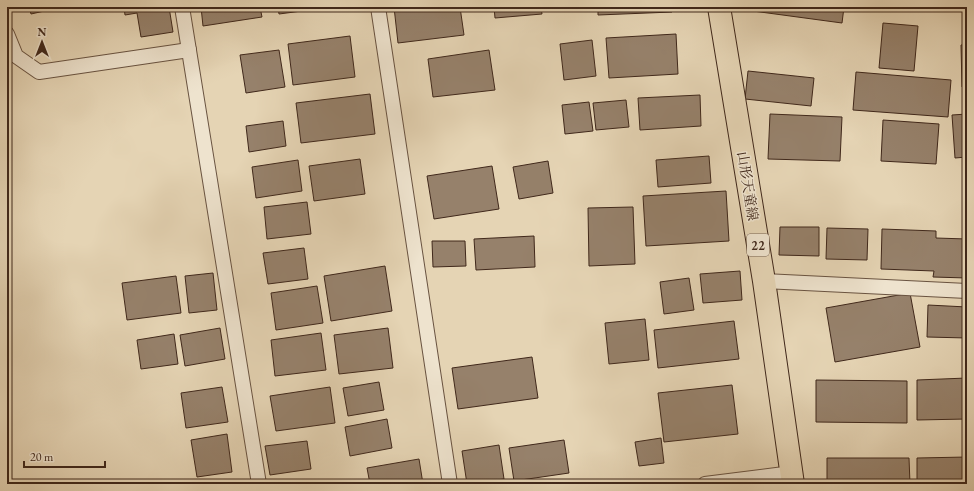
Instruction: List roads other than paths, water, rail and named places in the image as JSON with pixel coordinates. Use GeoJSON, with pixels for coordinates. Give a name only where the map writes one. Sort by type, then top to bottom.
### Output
{"type":"FeatureCollection","features":[{"type":"Feature","properties":{"kind":"main road","name":"山形天童線"},"geometry":{"type":"LineString","coordinates":[[719,7],[764,281],[792,478]]}},
{"type":"Feature","properties":{"kind":"lane"},"geometry":{"type":"LineString","coordinates":[[182,7],[259,484]]}},
{"type":"Feature","properties":{"kind":"lane"},"geometry":{"type":"LineString","coordinates":[[378,7],[450,484]]}},
{"type":"Feature","properties":{"kind":"lane"},"geometry":{"type":"LineString","coordinates":[[7,34],[16,56],[39,72],[189,50]]}},
{"type":"Feature","properties":{"kind":"lane"},"geometry":{"type":"LineString","coordinates":[[764,281],[967,291]]}},
{"type":"Feature","properties":{"kind":"lane"},"geometry":{"type":"LineString","coordinates":[[705,484],[792,478]]}}]}
